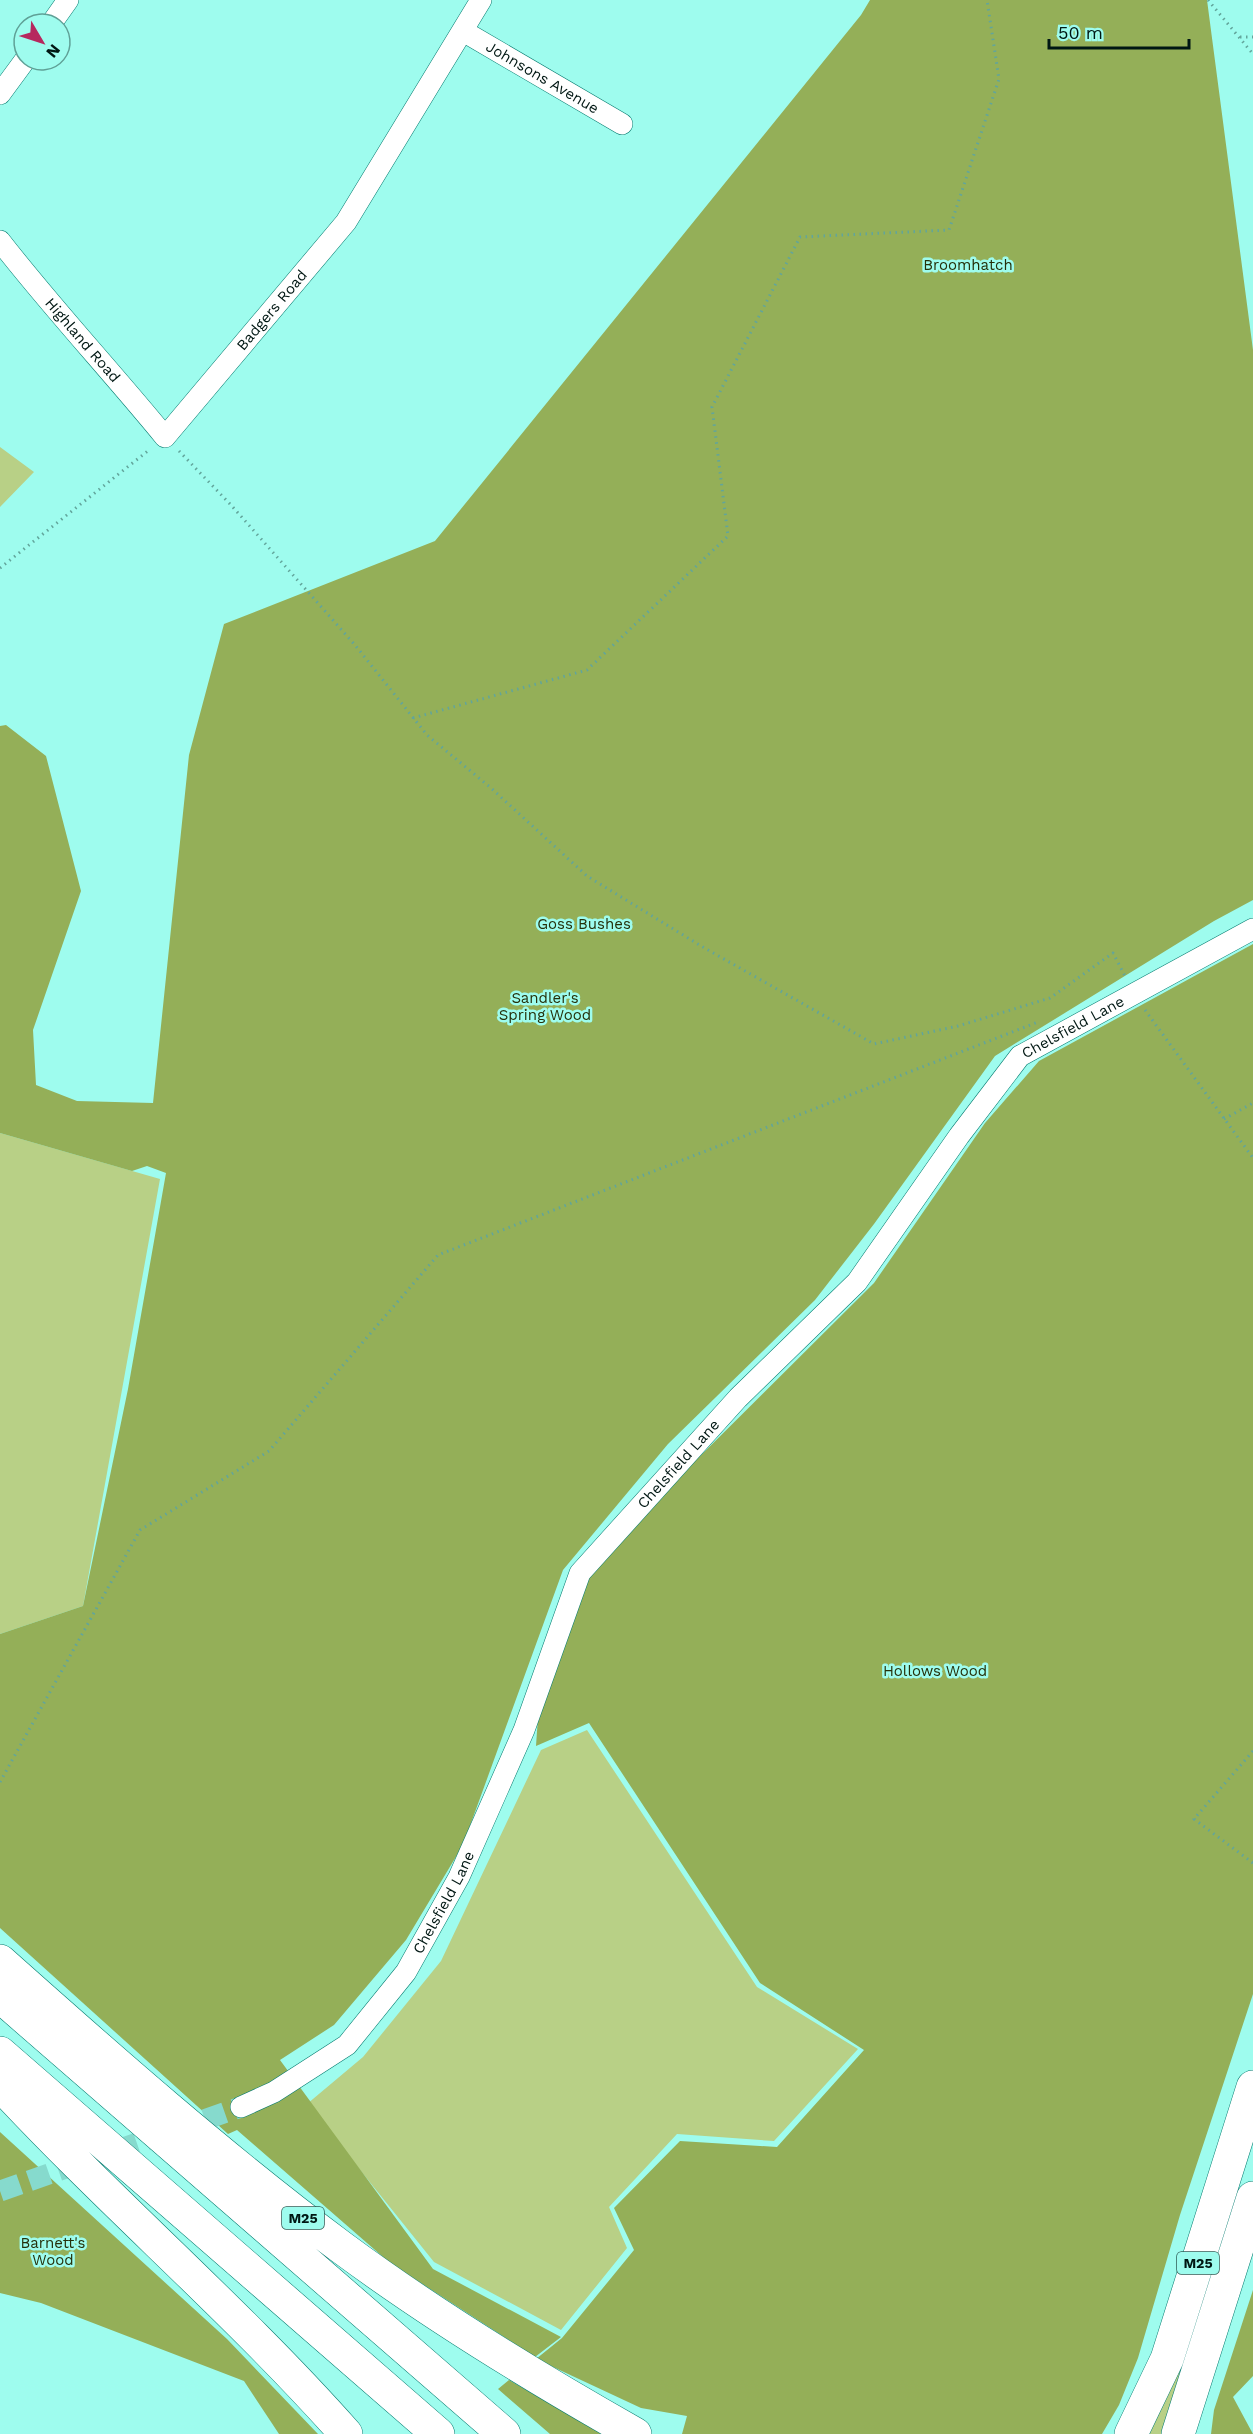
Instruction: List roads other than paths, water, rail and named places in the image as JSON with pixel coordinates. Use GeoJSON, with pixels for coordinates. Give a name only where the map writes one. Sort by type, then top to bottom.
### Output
{"type":"FeatureCollection","features":[{"type":"Feature","properties":{"kind":"highway","name":"M25"},"geometry":{"type":"LineString","coordinates":[[0,1961],[165,2107],[341,2246],[462,2330],[635,2434]]}},
{"type":"Feature","properties":{"kind":"highway","name":"M25"},"geometry":{"type":"LineString","coordinates":[[0,1996],[504,2434]]}},
{"type":"Feature","properties":{"kind":"highway"},"geometry":{"type":"LineString","coordinates":[[0,2053],[438,2434]]}},
{"type":"Feature","properties":{"kind":"highway"},"geometry":{"type":"LineString","coordinates":[[0,2084],[49,2137],[261,2344],[346,2434]]}},
{"type":"Feature","properties":{"kind":"highway","name":"M25"},"geometry":{"type":"LineString","coordinates":[[1131,2434],[1167,2359],[1253,2086]]}},
{"type":"Feature","properties":{"kind":"highway","name":"M25"},"geometry":{"type":"LineString","coordinates":[[1178,2434],[1253,2198]]}},
{"type":"Feature","properties":{"kind":"street","name":"Badgers Road"},"geometry":{"type":"LineString","coordinates":[[165,437],[346,222],[481,0]]}},
{"type":"Feature","properties":{"kind":"street","name":"Johnsons Avenue"},"geometry":{"type":"LineString","coordinates":[[463,31],[622,124]]}},
{"type":"Feature","properties":{"kind":"street"},"geometry":{"type":"LineString","coordinates":[[0,94],[16,72]]}},
{"type":"Feature","properties":{"kind":"street","name":"Highland Road"},"geometry":{"type":"LineString","coordinates":[[0,241],[54,311],[117,379],[165,437]]}},
{"type":"Feature","properties":{"kind":"street","name":"Chelsfield Lane"},"geometry":{"type":"LineString","coordinates":[[241,2107],[274,2092],[347,2045],[406,1972],[459,1877],[524,1730],[580,1574],[738,1398],[857,1282],[959,1136],[1020,1056],[1253,929]]}},
{"type":"Feature","properties":{"kind":"tunnel"},"geometry":{"type":"LineString","coordinates":[[0,2191],[241,2107]]}},
{"type":"Feature","properties":{"kind":"park label","name":"Broomhatch"},"geometry":{"type":"Point","coordinates":[968,265]}},
{"type":"Feature","properties":{"kind":"park label","name":"Goss Bushes"},"geometry":{"type":"Point","coordinates":[584,924]}},
{"type":"Feature","properties":{"kind":"park label","name":"Sandler's Spring Wood"},"geometry":{"type":"Point","coordinates":[545,1006]}},
{"type":"Feature","properties":{"kind":"park label","name":"Hollows Wood"},"geometry":{"type":"Point","coordinates":[935,1671]}},
{"type":"Feature","properties":{"kind":"park label","name":"Barnett's Wood"},"geometry":{"type":"Point","coordinates":[53,2252]}}]}
